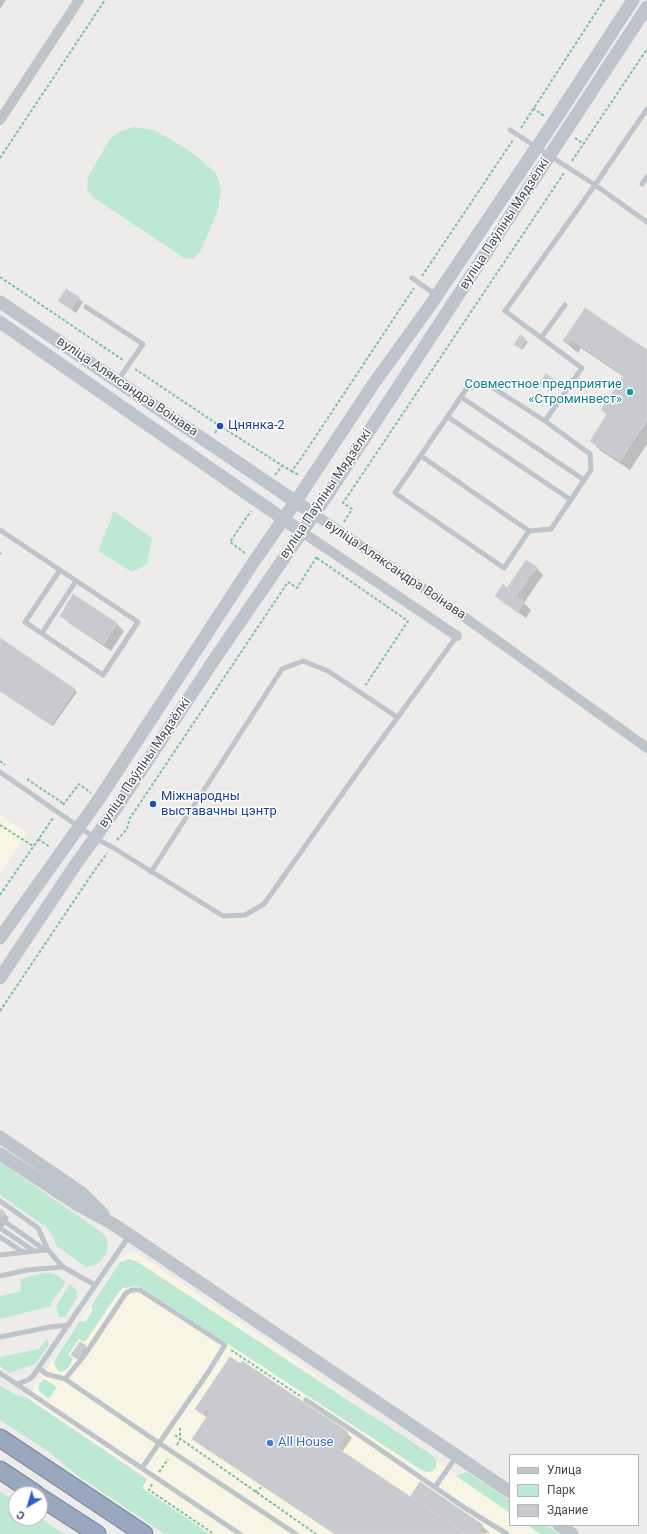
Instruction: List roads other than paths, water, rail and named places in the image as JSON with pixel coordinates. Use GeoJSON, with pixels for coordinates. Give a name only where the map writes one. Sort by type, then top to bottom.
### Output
{"type":"FeatureCollection","features":[{"type":"Feature","properties":{"kind":"highway"},"geometry":{"type":"LineString","coordinates":[[0,1438],[144,1534]]}},
{"type":"Feature","properties":{"kind":"highway"},"geometry":{"type":"LineString","coordinates":[[0,1470],[24,1486]]}},
{"type":"Feature","properties":{"kind":"highway"},"geometry":{"type":"LineString","coordinates":[[48,1502],[97,1534]]}},
{"type":"Feature","properties":{"kind":"street"},"geometry":{"type":"LineString","coordinates":[[0,120],[79,0]]}},
{"type":"Feature","properties":{"kind":"street","name":"вуліца Паўліны Мядзёлкі"},"geometry":{"type":"LineString","coordinates":[[0,938],[80,828],[255,560],[374,383],[436,296],[633,0]]}},
{"type":"Feature","properties":{"kind":"street","name":"вуліца Паўліны Мядзёлкі"},"geometry":{"type":"LineString","coordinates":[[0,978],[314,514],[647,7]]}},
{"type":"Feature","properties":{"kind":"street","name":"вуліца Аляксандра Воінава"},"geometry":{"type":"LineString","coordinates":[[0,302],[296,501],[453,609],[647,748]]}},
{"type":"Feature","properties":{"kind":"street","name":"вуліца Аляксандра Воінава"},"geometry":{"type":"LineString","coordinates":[[0,322],[302,532],[457,636]]}},
{"type":"Feature","properties":{"kind":"street"},"geometry":{"type":"LineString","coordinates":[[0,1137],[82,1193],[113,1224]]}},
{"type":"Feature","properties":{"kind":"street"},"geometry":{"type":"LineString","coordinates":[[0,1154],[78,1205],[113,1224],[509,1491]]}},
{"type":"Feature","properties":{"kind":"street"},"geometry":{"type":"LineString","coordinates":[[560,1526],[572,1534]]}},
{"type":"Feature","properties":{"kind":"lane"},"geometry":{"type":"LineString","coordinates":[[545,422],[582,368],[505,311],[647,109]]}},
{"type":"Feature","properties":{"kind":"lane"},"geometry":{"type":"LineString","coordinates":[[510,130],[595,185],[647,222]]}},
{"type":"Feature","properties":{"kind":"lane"},"geometry":{"type":"LineString","coordinates":[[642,184],[647,177]]}},
{"type":"Feature","properties":{"kind":"lane"},"geometry":{"type":"LineString","coordinates":[[412,278],[436,296]]}},
{"type":"Feature","properties":{"kind":"lane"},"geometry":{"type":"LineString","coordinates":[[541,338],[565,306]]}},
{"type":"Feature","properties":{"kind":"lane"},"geometry":{"type":"LineString","coordinates":[[86,307],[143,344],[117,380]]}},
{"type":"Feature","properties":{"kind":"lane"},"geometry":{"type":"LineString","coordinates":[[421,456],[529,531],[551,529],[591,470],[590,454],[545,422],[487,384],[468,388],[395,493],[504,568],[529,531]]}},
{"type":"Feature","properties":{"kind":"lane"},"geometry":{"type":"LineString","coordinates":[[461,397],[584,480]]}},
{"type":"Feature","properties":{"kind":"lane"},"geometry":{"type":"LineString","coordinates":[[448,417],[571,500]]}},
{"type":"Feature","properties":{"kind":"lane"},"geometry":{"type":"LineString","coordinates":[[0,531],[60,570],[138,622],[103,676],[25,622],[60,570]]}},
{"type":"Feature","properties":{"kind":"lane"},"geometry":{"type":"LineString","coordinates":[[42,633],[76,581]]}},
{"type":"Feature","properties":{"kind":"lane"},"geometry":{"type":"LineString","coordinates":[[0,772],[95,838],[223,916],[245,915],[264,904],[397,717],[457,636]]}},
{"type":"Feature","properties":{"kind":"lane"},"geometry":{"type":"LineString","coordinates":[[151,872],[282,669],[303,661],[328,671],[397,717]]}},
{"type":"Feature","properties":{"kind":"lane"},"geometry":{"type":"LineString","coordinates":[[0,1201],[38,1228],[46,1250]]}},
{"type":"Feature","properties":{"kind":"lane"},"geometry":{"type":"LineString","coordinates":[[0,1219],[46,1250],[63,1268],[95,1286]]}},
{"type":"Feature","properties":{"kind":"lane"},"geometry":{"type":"LineString","coordinates":[[0,1228],[34,1251]]}},
{"type":"Feature","properties":{"kind":"lane"},"geometry":{"type":"LineString","coordinates":[[18,1384],[28,1380],[39,1368],[130,1236]]}},
{"type":"Feature","properties":{"kind":"lane"},"geometry":{"type":"LineString","coordinates":[[0,1237],[23,1252]]}},
{"type":"Feature","properties":{"kind":"lane"},"geometry":{"type":"LineString","coordinates":[[0,1255],[46,1250]]}},
{"type":"Feature","properties":{"kind":"lane"},"geometry":{"type":"LineString","coordinates":[[0,1276],[27,1270],[63,1268]]}},
{"type":"Feature","properties":{"kind":"lane"},"geometry":{"type":"LineString","coordinates":[[65,1379],[84,1356],[126,1293],[132,1290],[140,1290],[225,1346],[142,1468]]}},
{"type":"Feature","properties":{"kind":"lane"},"geometry":{"type":"LineString","coordinates":[[0,1337],[50,1327],[69,1325]]}},
{"type":"Feature","properties":{"kind":"lane"},"geometry":{"type":"LineString","coordinates":[[39,1368],[46,1374],[65,1379],[296,1534]]}},
{"type":"Feature","properties":{"kind":"lane"},"geometry":{"type":"LineString","coordinates":[[0,1373],[240,1534]]}},
{"type":"Feature","properties":{"kind":"lane"},"geometry":{"type":"LineString","coordinates":[[306,1400],[465,1508],[507,1534]]}},
{"type":"Feature","properties":{"kind":"lane"},"geometry":{"type":"LineString","coordinates":[[435,1487],[457,1455]]}},
{"type":"Feature","properties":{"kind":"place","name":"Совместное предприятие «Строминвест»"},"geometry":{"type":"Point","coordinates":[630,392]}},
{"type":"Feature","properties":{"kind":"place","name":"Цнянка-2"},"geometry":{"type":"Point","coordinates":[220,426]}},
{"type":"Feature","properties":{"kind":"place","name":"Міжнародны выставачны цэнтр"},"geometry":{"type":"Point","coordinates":[153,804]}},
{"type":"Feature","properties":{"kind":"place","name":"All House"},"geometry":{"type":"Point","coordinates":[270,1443]}}]}
